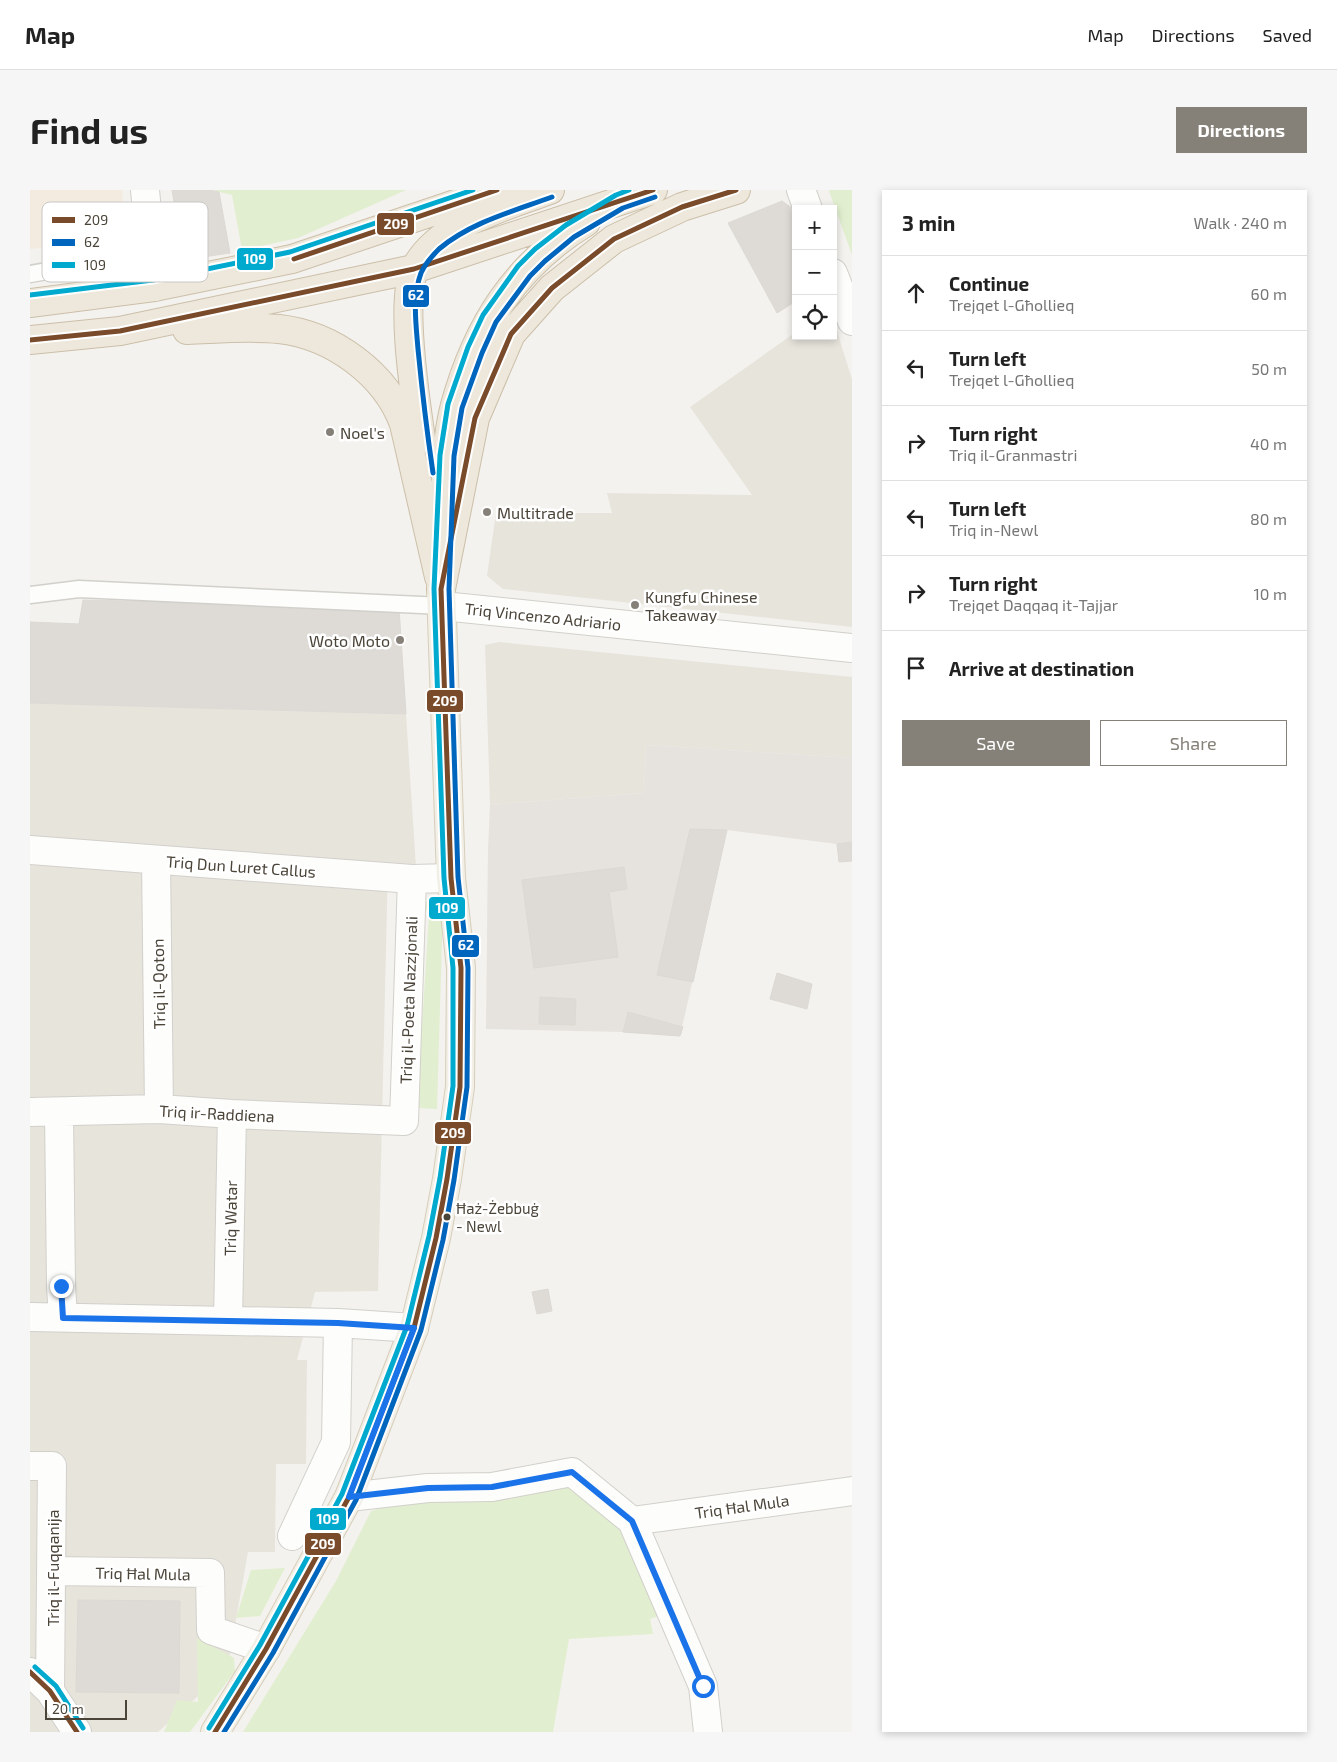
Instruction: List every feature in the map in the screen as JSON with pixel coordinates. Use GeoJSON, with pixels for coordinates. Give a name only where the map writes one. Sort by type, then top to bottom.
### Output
{"type":"FeatureCollection","features":[{"type":"Feature","properties":{"kind":"highway"},"geometry":{"type":"LineString","coordinates":[[208,276],[292,260],[497,190]]}},
{"type":"Feature","properties":{"kind":"highway"},"geometry":{"type":"LineString","coordinates":[[442,597],[414,380],[409,306],[413,274],[433,245],[456,229],[490,212],[550,190]]}},
{"type":"Feature","properties":{"kind":"highway"},"geometry":{"type":"LineString","coordinates":[[120,331],[413,274],[653,190]]}},
{"type":"Feature","properties":{"kind":"highway"},"geometry":{"type":"LineString","coordinates":[[442,597],[475,418],[511,334],[552,288],[614,239],[682,207],[736,190]]}},
{"type":"Feature","properties":{"kind":"highway"},"geometry":{"type":"LineString","coordinates":[[442,597],[447,455],[450,430],[455,406],[467,372],[490,318],[518,278],[540,255],[570,231],[620,201]]}},
{"type":"Feature","properties":{"kind":"highway"},"geometry":{"type":"LineString","coordinates":[[30,303],[180,282]]}},
{"type":"Feature","properties":{"kind":"highway"},"geometry":{"type":"LineString","coordinates":[[30,340],[120,331],[254,328],[280,329],[332,345],[364,367],[385,389],[394,402],[404,424],[442,597]]}},
{"type":"Feature","properties":{"kind":"main road"},"geometry":{"type":"LineString","coordinates":[[216,1732],[266,1649],[349,1497],[414,1328],[436,1238],[447,1179],[460,1087],[461,968],[451,878],[442,597]]}},
{"type":"Feature","properties":{"kind":"street"},"geometry":{"type":"LineString","coordinates":[[801,190],[807,205]]}},
{"type":"Feature","properties":{"kind":"street"},"geometry":{"type":"LineString","coordinates":[[154,282],[154,287]]}},
{"type":"Feature","properties":{"kind":"street"},"geometry":{"type":"LineString","coordinates":[[837,283],[852,321]]}},
{"type":"Feature","properties":{"kind":"street","name":"Triq Vincenzo Adriario"},"geometry":{"type":"LineString","coordinates":[[442,597],[852,648]]}},
{"type":"Feature","properties":{"kind":"street","name":"Triq Dun Luret Callus"},"geometry":{"type":"LineString","coordinates":[[30,850],[412,879],[451,878]]}},
{"type":"Feature","properties":{"kind":"street","name":"Triq il-Qoton"},"geometry":{"type":"LineString","coordinates":[[156,860],[159,1109]]}},
{"type":"Feature","properties":{"kind":"street","name":"Triq il-Poeta Nazzjonali"},"geometry":{"type":"LineString","coordinates":[[404,1120],[412,879]]}},
{"type":"Feature","properties":{"kind":"street","name":"Triq ir-Raddiena"},"geometry":{"type":"LineString","coordinates":[[30,1112],[159,1109],[232,1114],[404,1120]]}},
{"type":"Feature","properties":{"kind":"street"},"geometry":{"type":"LineString","coordinates":[[59,1112],[63,1318]]}},
{"type":"Feature","properties":{"kind":"street","name":"Triq Watar"},"geometry":{"type":"LineString","coordinates":[[228,1321],[232,1114]]}},
{"type":"Feature","properties":{"kind":"street"},"geometry":{"type":"LineString","coordinates":[[30,1317],[338,1323],[414,1328]]}},
{"type":"Feature","properties":{"kind":"street"},"geometry":{"type":"LineString","coordinates":[[292,1536],[336,1442],[338,1323]]}},
{"type":"Feature","properties":{"kind":"street","name":"Triq il-Fuqqanija"},"geometry":{"type":"LineString","coordinates":[[30,1466],[52,1466],[50,1691]]}},
{"type":"Feature","properties":{"kind":"street"},"geometry":{"type":"LineString","coordinates":[[349,1497],[428,1488],[492,1487],[572,1472],[632,1521],[703,1686],[708,1732]]}},
{"type":"Feature","properties":{"kind":"street","name":"Triq Ħal Mula"},"geometry":{"type":"LineString","coordinates":[[632,1521],[852,1491]]}},
{"type":"Feature","properties":{"kind":"street","name":"Triq Ħal Mula"},"geometry":{"type":"LineString","coordinates":[[52,1571],[210,1574],[211,1630],[266,1649]]}},
{"type":"Feature","properties":{"kind":"street"},"geometry":{"type":"LineString","coordinates":[[30,1672],[50,1691],[77,1732]]}},
{"type":"Feature","properties":{"kind":"lane"},"geometry":{"type":"LineString","coordinates":[[30,595],[79,589],[442,597]]}},
{"type":"Feature","properties":{"kind":"shaded area"},"geometry":{"type":"Polygon","coordinates":[[[30,190],[122,190],[123,202],[42,202],[42,248],[30,249],[30,190]]]}},
{"type":"Feature","properties":{"kind":"shaded area"},"geometry":{"type":"Polygon","coordinates":[[[837,332],[852,379],[852,627],[503,589],[487,576],[496,513],[612,513],[607,493],[752,495],[690,407],[792,335],[792,340],[837,340],[837,332]]]}},
{"type":"Feature","properties":{"kind":"shaded area"},"geometry":{"type":"Polygon","coordinates":[[[499,642],[852,677],[852,758],[646,745],[644,793],[490,805],[485,645],[499,642]]]}},
{"type":"Feature","properties":{"kind":"shaded area"},"geometry":{"type":"Polygon","coordinates":[[[30,703],[406,714],[416,867],[388,863],[378,1291],[315,1292],[297,1360],[307,1360],[306,1464],[276,1464],[275,1552],[248,1552],[227,1670],[158,1732],[30,1732],[30,703]]]}},
{"type":"Feature","properties":{"kind":"shaded area"},"geometry":{"type":"Polygon","coordinates":[[[646,745],[852,758],[852,842],[837,844],[727,830],[680,1036],[623,1032],[486,1029],[490,805],[644,793],[646,745]]]}},
{"type":"Feature","properties":{"kind":"green space"},"geometry":{"type":"Polygon","coordinates":[[[212,190],[406,190],[298,238],[242,250],[232,195],[212,190]]]}},
{"type":"Feature","properties":{"kind":"green space"},"geometry":{"type":"Polygon","coordinates":[[[852,190],[852,255],[837,213],[837,205],[834,205],[829,191],[852,190]]]}},
{"type":"Feature","properties":{"kind":"green space"},"geometry":{"type":"Polygon","coordinates":[[[437,896],[443,905],[437,1109],[417,1108],[429,914],[424,906],[427,900],[437,896]]]}},
{"type":"Feature","properties":{"kind":"green space"},"geometry":{"type":"Polygon","coordinates":[[[553,1482],[576,1487],[624,1531],[667,1613],[650,1619],[653,1634],[569,1639],[553,1732],[243,1732],[336,1581],[371,1511],[430,1494],[553,1482]]]}},
{"type":"Feature","properties":{"kind":"green space"},"geometry":{"type":"Polygon","coordinates":[[[285,1568],[260,1616],[236,1618],[251,1570],[285,1568]]]}},
{"type":"Feature","properties":{"kind":"green space"},"geometry":{"type":"Polygon","coordinates":[[[197,1638],[234,1658],[235,1671],[190,1732],[164,1732],[177,1700],[198,1702],[197,1638]]]}},
{"type":"Feature","properties":{"kind":"building"},"geometry":{"type":"Polygon","coordinates":[[[172,190],[209,190],[219,192],[230,253],[208,256],[208,202],[174,202],[172,190]]]}},
{"type":"Feature","properties":{"kind":"building"},"geometry":{"type":"Polygon","coordinates":[[[782,201],[792,208],[792,304],[777,313],[728,223],[782,201]]]}},
{"type":"Feature","properties":{"kind":"building"},"geometry":{"type":"Polygon","coordinates":[[[83,600],[399,608],[406,714],[30,703],[30,622],[79,624],[83,600]]]}},
{"type":"Feature","properties":{"kind":"building"},"geometry":{"type":"Polygon","coordinates":[[[690,829],[727,830],[693,982],[657,975],[690,829]]]}},
{"type":"Feature","properties":{"kind":"building"},"geometry":{"type":"Polygon","coordinates":[[[852,842],[852,861],[839,862],[837,844],[852,842]]]}},
{"type":"Feature","properties":{"kind":"building"},"geometry":{"type":"Polygon","coordinates":[[[624,867],[627,889],[609,892],[618,957],[534,968],[522,880],[624,867]]]}},
{"type":"Feature","properties":{"kind":"building"},"geometry":{"type":"Polygon","coordinates":[[[777,973],[812,984],[807,1009],[770,999],[777,973]]]}},
{"type":"Feature","properties":{"kind":"building"},"geometry":{"type":"Polygon","coordinates":[[[540,997],[576,999],[575,1025],[539,1024],[540,997]]]}},
{"type":"Feature","properties":{"kind":"building"},"geometry":{"type":"Polygon","coordinates":[[[628,1012],[683,1027],[680,1036],[623,1032],[628,1012]]]}},
{"type":"Feature","properties":{"kind":"building"},"geometry":{"type":"Polygon","coordinates":[[[548,1289],[552,1311],[537,1314],[532,1292],[548,1289]]]}},
{"type":"Feature","properties":{"kind":"building"},"geometry":{"type":"Polygon","coordinates":[[[78,1600],[180,1601],[179,1693],[76,1692],[78,1600]]]}},
{"type":"Feature","properties":{"kind":"transit line","name":"109"},"geometry":{"type":"LineString","coordinates":[[208,269],[290,252],[473,190]]}},
{"type":"Feature","properties":{"kind":"transit line","name":"209"},"geometry":{"type":"LineString","coordinates":[[294,259],[497,190]]}},
{"type":"Feature","properties":{"kind":"transit line","name":"109"},"geometry":{"type":"LineString","coordinates":[[209,1728],[260,1645],[342,1494],[407,1326],[429,1236],[440,1178],[453,1086],[453,968],[444,878],[434,589],[440,455],[448,404],[468,347],[483,315],[518,266],[535,249],[566,225],[616,195],[629,190]]}},
{"type":"Feature","properties":{"kind":"transit line","name":"209"},"geometry":{"type":"LineString","coordinates":[[30,340],[120,331],[414,269],[653,190]]}},
{"type":"Feature","properties":{"kind":"transit line","name":"209"},"geometry":{"type":"LineString","coordinates":[[215,1732],[266,1649],[349,1497],[414,1328],[436,1238],[447,1179],[460,1087],[461,968],[451,878],[441,589],[475,418],[511,334],[552,288],[614,239],[682,207],[736,190]]}},
{"type":"Feature","properties":{"kind":"transit line","name":"62"},"geometry":{"type":"LineString","coordinates":[[433,473],[416,320],[416,291],[421,273],[439,249],[465,231],[493,218],[552,197]]}},
{"type":"Feature","properties":{"kind":"transit line","name":"62"},"geometry":{"type":"LineString","coordinates":[[224,1732],[273,1653],[356,1500],[421,1330],[443,1240],[454,1180],[467,1087],[468,968],[458,877],[449,589],[454,456],[462,408],[482,353],[496,322],[530,276],[574,237],[623,208],[655,197]]}},
{"type":"Feature","properties":{"kind":"transit line","name":"109"},"geometry":{"type":"LineString","coordinates":[[30,295],[137,282]]}},
{"type":"Feature","properties":{"kind":"transit line","name":"109"},"geometry":{"type":"LineString","coordinates":[[35,1667],[56,1686],[83,1728]]}},
{"type":"Feature","properties":{"kind":"transit line","name":"209"},"geometry":{"type":"LineString","coordinates":[[30,1672],[50,1691],[77,1732]]}},
{"type":"Feature","properties":{"kind":"place","name":"Noel's"},"geometry":{"type":"Point","coordinates":[330,432]}},
{"type":"Feature","properties":{"kind":"place","name":"Multitrade"},"geometry":{"type":"Point","coordinates":[487,512]}},
{"type":"Feature","properties":{"kind":"place","name":"Kungfu Chinese Takeaway"},"geometry":{"type":"Point","coordinates":[635,605]}},
{"type":"Feature","properties":{"kind":"place","name":"Woto Moto"},"geometry":{"type":"Point","coordinates":[400,640]}},
{"type":"Feature","properties":{"kind":"place","name":"Ħaż-Żebbuġ - Newl"},"geometry":{"type":"Point","coordinates":[447,1217]}},
{"type":"Feature","properties":{"kind":"route"},"geometry":{"type":"LineString","coordinates":[[61,1286],[63,1318],[338,1323],[414,1328],[349,1497],[428,1488],[492,1487],[572,1472],[632,1521],[703,1686]]}}]}
